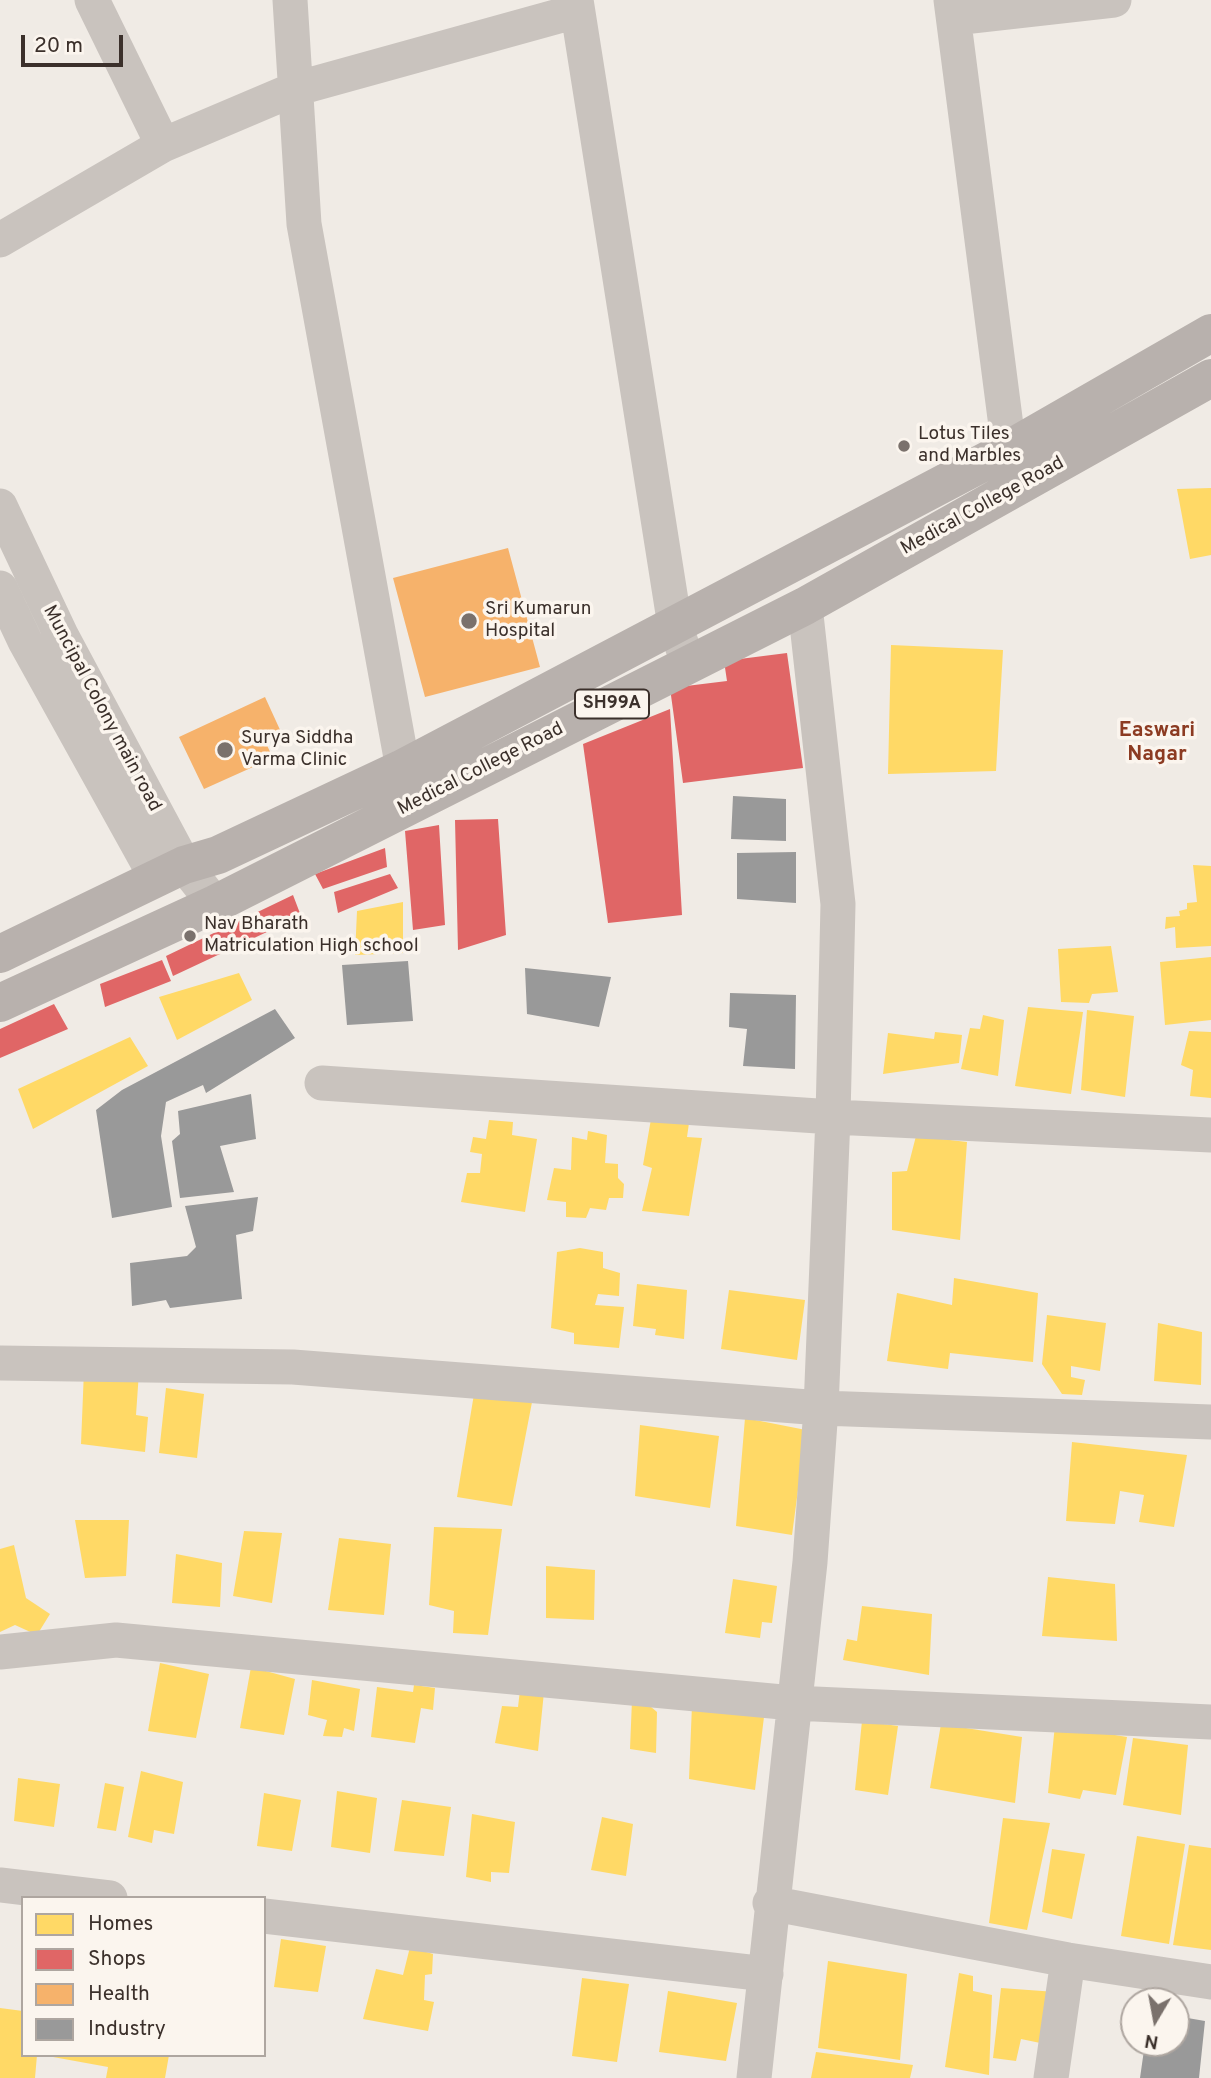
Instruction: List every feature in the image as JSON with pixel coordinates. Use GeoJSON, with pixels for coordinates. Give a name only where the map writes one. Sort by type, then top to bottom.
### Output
{"type":"FeatureCollection","features":[{"type":"Feature","properties":{"kind":"main road","name":"Medical College Road"},"geometry":{"type":"LineString","coordinates":[[0,954],[170,872],[218,855],[401,769],[1009,449],[1211,334]]}},
{"type":"Feature","properties":{"kind":"main road","name":"Medical College Road"},"geometry":{"type":"LineString","coordinates":[[0,1003],[215,904],[805,606],[1211,378]]}},
{"type":"Feature","properties":{"kind":"street"},"geometry":{"type":"LineString","coordinates":[[92,0],[163,145]]}},
{"type":"Feature","properties":{"kind":"street"},"geometry":{"type":"LineString","coordinates":[[290,0],[304,224],[401,769],[410,806]]}},
{"type":"Feature","properties":{"kind":"street"},"geometry":{"type":"LineString","coordinates":[[1027,483],[1009,449],[952,9],[1114,0]]}},
{"type":"Feature","properties":{"kind":"street"},"geometry":{"type":"LineString","coordinates":[[0,240],[163,145],[295,89],[577,6],[675,626],[689,665]]}},
{"type":"Feature","properties":{"kind":"street","name":"Muncipal Colony main road"},"geometry":{"type":"LineString","coordinates":[[0,506],[170,872],[215,904]]}},
{"type":"Feature","properties":{"kind":"street"},"geometry":{"type":"LineString","coordinates":[[0,588],[13,645],[170,872]]}},
{"type":"Feature","properties":{"kind":"street"},"geometry":{"type":"LineString","coordinates":[[754,2078],[766,1973],[770,1903],[810,1562],[821,1408],[833,1117],[838,904],[805,606]]}},
{"type":"Feature","properties":{"kind":"street"},"geometry":{"type":"LineString","coordinates":[[13,645],[61,635]]}},
{"type":"Feature","properties":{"kind":"street"},"geometry":{"type":"LineString","coordinates":[[322,1083],[833,1117],[1211,1135]]}},
{"type":"Feature","properties":{"kind":"street"},"geometry":{"type":"LineString","coordinates":[[0,1363],[293,1367],[821,1408],[1211,1423]]}},
{"type":"Feature","properties":{"kind":"street"},"geometry":{"type":"LineString","coordinates":[[0,1652],[116,1640],[793,1703],[1211,1723]]}},
{"type":"Feature","properties":{"kind":"street"},"geometry":{"type":"LineString","coordinates":[[0,1885],[93,1896]]}},
{"type":"Feature","properties":{"kind":"street"},"geometry":{"type":"LineString","coordinates":[[770,1903],[1068,1961],[1211,1982]]}},
{"type":"Feature","properties":{"kind":"street"},"geometry":{"type":"LineString","coordinates":[[266,1916],[766,1973]]}},
{"type":"Feature","properties":{"kind":"street"},"geometry":{"type":"LineString","coordinates":[[1051,2078],[1068,1961]]}},
{"type":"Feature","properties":{"kind":"building: Homes"},"geometry":{"type":"Polygon","coordinates":[[[1211,488],[1211,555],[1190,559],[1177,489],[1211,488]]]}},
{"type":"Feature","properties":{"kind":"building: Homes"},"geometry":{"type":"Polygon","coordinates":[[[891,645],[1003,650],[996,771],[888,774],[891,645]]]}},
{"type":"Feature","properties":{"kind":"building: Homes"},"geometry":{"type":"Polygon","coordinates":[[[1193,865],[1211,866],[1211,946],[1176,948],[1175,927],[1165,929],[1166,917],[1180,916],[1179,911],[1187,909],[1187,903],[1197,902],[1193,865]]]}},
{"type":"Feature","properties":{"kind":"building: Homes"},"geometry":{"type":"Polygon","coordinates":[[[403,902],[403,953],[355,955],[357,911],[403,902]]]}},
{"type":"Feature","properties":{"kind":"building: Homes"},"geometry":{"type":"Polygon","coordinates":[[[1111,946],[1118,992],[1092,994],[1089,1003],[1061,1002],[1058,949],[1111,946]]]}},
{"type":"Feature","properties":{"kind":"building: Homes"},"geometry":{"type":"Polygon","coordinates":[[[1211,957],[1211,1020],[1165,1025],[1160,962],[1211,957]]]}},
{"type":"Feature","properties":{"kind":"building: Homes"},"geometry":{"type":"Polygon","coordinates":[[[239,973],[252,1000],[177,1040],[159,997],[239,973]]]}},
{"type":"Feature","properties":{"kind":"building: Homes"},"geometry":{"type":"Polygon","coordinates":[[[1028,1007],[1083,1012],[1071,1094],[1015,1086],[1028,1007]]]}},
{"type":"Feature","properties":{"kind":"building: Homes"},"geometry":{"type":"Polygon","coordinates":[[[1087,1010],[1134,1016],[1125,1097],[1081,1090],[1087,1010]]]}},
{"type":"Feature","properties":{"kind":"building: Homes"},"geometry":{"type":"Polygon","coordinates":[[[983,1015],[1004,1020],[998,1076],[961,1069],[970,1028],[980,1029],[983,1015]]]}},
{"type":"Feature","properties":{"kind":"building: Homes"},"geometry":{"type":"Polygon","coordinates":[[[1189,1031],[1211,1032],[1211,1098],[1190,1096],[1193,1070],[1181,1065],[1189,1031]]]}},
{"type":"Feature","properties":{"kind":"building: Homes"},"geometry":{"type":"Polygon","coordinates":[[[935,1032],[962,1035],[959,1063],[883,1074],[888,1033],[934,1039],[935,1032]]]}},
{"type":"Feature","properties":{"kind":"building: Homes"},"geometry":{"type":"Polygon","coordinates":[[[130,1037],[148,1066],[33,1129],[18,1089],[130,1037]]]}},
{"type":"Feature","properties":{"kind":"building: Homes"},"geometry":{"type":"Polygon","coordinates":[[[651,1119],[689,1123],[687,1137],[702,1138],[689,1216],[642,1211],[652,1168],[643,1165],[651,1119]]]}},
{"type":"Feature","properties":{"kind":"building: Homes"},"geometry":{"type":"Polygon","coordinates":[[[489,1120],[513,1122],[512,1135],[537,1139],[525,1212],[461,1202],[467,1173],[480,1173],[482,1154],[470,1152],[473,1137],[486,1139],[489,1120]]]}},
{"type":"Feature","properties":{"kind":"building: Homes"},"geometry":{"type":"Polygon","coordinates":[[[588,1131],[607,1135],[605,1163],[618,1164],[618,1178],[624,1184],[623,1198],[609,1198],[606,1210],[590,1208],[586,1218],[566,1217],[566,1202],[547,1200],[554,1168],[571,1170],[572,1137],[587,1140],[588,1131]]]}},
{"type":"Feature","properties":{"kind":"building: Homes"},"geometry":{"type":"Polygon","coordinates":[[[916,1136],[967,1142],[960,1240],[892,1230],[892,1172],[907,1171],[916,1136]]]}},
{"type":"Feature","properties":{"kind":"building: Homes"},"geometry":{"type":"Polygon","coordinates":[[[580,1248],[603,1252],[603,1268],[620,1273],[619,1296],[598,1294],[595,1305],[624,1307],[619,1348],[574,1344],[574,1333],[551,1328],[557,1252],[580,1248]]]}},
{"type":"Feature","properties":{"kind":"building: Homes"},"geometry":{"type":"Polygon","coordinates":[[[954,1278],[1038,1293],[1033,1362],[950,1353],[948,1369],[887,1361],[897,1293],[952,1305],[954,1278]]]}},
{"type":"Feature","properties":{"kind":"building: Homes"},"geometry":{"type":"Polygon","coordinates":[[[637,1284],[687,1290],[684,1339],[655,1335],[656,1329],[633,1326],[637,1284]]]}},
{"type":"Feature","properties":{"kind":"building: Homes"},"geometry":{"type":"Polygon","coordinates":[[[729,1290],[805,1300],[797,1360],[721,1349],[729,1290]]]}},
{"type":"Feature","properties":{"kind":"building: Homes"},"geometry":{"type":"Polygon","coordinates":[[[1047,1315],[1106,1323],[1100,1371],[1071,1366],[1071,1377],[1085,1380],[1082,1395],[1062,1394],[1042,1364],[1047,1315]]]}},
{"type":"Feature","properties":{"kind":"building: Homes"},"geometry":{"type":"Polygon","coordinates":[[[1158,1323],[1202,1332],[1201,1385],[1154,1381],[1158,1323]]]}},
{"type":"Feature","properties":{"kind":"building: Homes"},"geometry":{"type":"Polygon","coordinates":[[[84,1370],[139,1372],[136,1415],[148,1417],[145,1452],[81,1444],[84,1370]]]}},
{"type":"Feature","properties":{"kind":"building: Homes"},"geometry":{"type":"Polygon","coordinates":[[[166,1388],[204,1394],[197,1458],[159,1453],[166,1388]]]}},
{"type":"Feature","properties":{"kind":"building: Homes"},"geometry":{"type":"Polygon","coordinates":[[[474,1394],[533,1397],[512,1506],[457,1497],[474,1394]]]}},
{"type":"Feature","properties":{"kind":"building: Homes"},"geometry":{"type":"Polygon","coordinates":[[[745,1418],[806,1430],[792,1535],[736,1526],[745,1418]]]}},
{"type":"Feature","properties":{"kind":"building: Homes"},"geometry":{"type":"Polygon","coordinates":[[[640,1425],[719,1436],[710,1508],[635,1496],[640,1425]]]}},
{"type":"Feature","properties":{"kind":"building: Homes"},"geometry":{"type":"Polygon","coordinates":[[[1072,1442],[1187,1455],[1174,1527],[1139,1522],[1144,1495],[1120,1491],[1115,1524],[1066,1521],[1072,1442]]]}},
{"type":"Feature","properties":{"kind":"building: Homes"},"geometry":{"type":"Polygon","coordinates":[[[75,1520],[129,1520],[126,1576],[85,1578],[75,1520]]]}},
{"type":"Feature","properties":{"kind":"building: Homes"},"geometry":{"type":"Polygon","coordinates":[[[434,1527],[502,1529],[488,1635],[453,1633],[454,1611],[429,1605],[434,1527]]]}},
{"type":"Feature","properties":{"kind":"building: Homes"},"geometry":{"type":"Polygon","coordinates":[[[244,1531],[282,1533],[272,1603],[233,1596],[244,1531]]]}},
{"type":"Feature","properties":{"kind":"building: Homes"},"geometry":{"type":"Polygon","coordinates":[[[339,1538],[391,1544],[384,1615],[328,1610],[339,1538]]]}},
{"type":"Feature","properties":{"kind":"building: Homes"},"geometry":{"type":"Polygon","coordinates":[[[14,1545],[26,1598],[50,1614],[37,1635],[15,1625],[0,1632],[0,1549],[14,1545]]]}},
{"type":"Feature","properties":{"kind":"building: Homes"},"geometry":{"type":"Polygon","coordinates":[[[176,1554],[222,1563],[220,1607],[172,1603],[176,1554]]]}},
{"type":"Feature","properties":{"kind":"building: Homes"},"geometry":{"type":"Polygon","coordinates":[[[546,1566],[595,1570],[594,1620],[546,1618],[546,1566]]]}},
{"type":"Feature","properties":{"kind":"building: Homes"},"geometry":{"type":"Polygon","coordinates":[[[1048,1577],[1115,1584],[1117,1641],[1042,1636],[1048,1577]]]}},
{"type":"Feature","properties":{"kind":"building: Homes"},"geometry":{"type":"Polygon","coordinates":[[[733,1579],[777,1586],[772,1623],[762,1622],[760,1638],[725,1633],[733,1579]]]}},
{"type":"Feature","properties":{"kind":"building: Homes"},"geometry":{"type":"Polygon","coordinates":[[[862,1606],[932,1614],[929,1675],[843,1660],[847,1639],[857,1641],[862,1606]]]}},
{"type":"Feature","properties":{"kind":"building: Homes"},"geometry":{"type":"Polygon","coordinates":[[[160,1663],[209,1674],[196,1738],[148,1731],[160,1663]]]}},
{"type":"Feature","properties":{"kind":"building: Homes"},"geometry":{"type":"Polygon","coordinates":[[[251,1667],[295,1679],[284,1735],[240,1728],[251,1667]]]}},
{"type":"Feature","properties":{"kind":"building: Homes"},"geometry":{"type":"Polygon","coordinates":[[[312,1680],[360,1689],[354,1731],[344,1728],[342,1737],[323,1736],[327,1720],[308,1715],[312,1680]]]}},
{"type":"Feature","properties":{"kind":"building: Homes"},"geometry":{"type":"Polygon","coordinates":[[[414,1685],[435,1688],[433,1710],[421,1708],[415,1743],[371,1737],[377,1687],[413,1692],[414,1685]]]}},
{"type":"Feature","properties":{"kind":"building: Homes"},"geometry":{"type":"Polygon","coordinates":[[[520,1690],[544,1692],[538,1751],[495,1743],[502,1706],[518,1707],[520,1690]]]}},
{"type":"Feature","properties":{"kind":"building: Homes"},"geometry":{"type":"Polygon","coordinates":[[[632,1700],[644,1701],[657,1712],[656,1753],[630,1749],[632,1700]]]}},
{"type":"Feature","properties":{"kind":"building: Homes"},"geometry":{"type":"Polygon","coordinates":[[[692,1705],[764,1717],[755,1790],[689,1779],[692,1705]]]}},
{"type":"Feature","properties":{"kind":"building: Homes"},"geometry":{"type":"Polygon","coordinates":[[[862,1721],[898,1726],[888,1795],[855,1790],[862,1721]]]}},
{"type":"Feature","properties":{"kind":"building: Homes"},"geometry":{"type":"Polygon","coordinates":[[[941,1724],[1022,1737],[1015,1803],[930,1788],[941,1724]]]}},
{"type":"Feature","properties":{"kind":"building: Homes"},"geometry":{"type":"Polygon","coordinates":[[[1055,1725],[1127,1737],[1116,1795],[1083,1790],[1080,1799],[1048,1793],[1055,1725]]]}},
{"type":"Feature","properties":{"kind":"building: Homes"},"geometry":{"type":"Polygon","coordinates":[[[1133,1738],[1188,1745],[1181,1815],[1123,1805],[1133,1738]]]}},
{"type":"Feature","properties":{"kind":"building: Homes"},"geometry":{"type":"Polygon","coordinates":[[[141,1771],[183,1782],[174,1834],[154,1830],[152,1843],[128,1837],[141,1771]]]}},
{"type":"Feature","properties":{"kind":"building: Homes"},"geometry":{"type":"Polygon","coordinates":[[[18,1778],[60,1784],[54,1827],[14,1821],[18,1778]]]}},
{"type":"Feature","properties":{"kind":"building: Homes"},"geometry":{"type":"Polygon","coordinates":[[[105,1783],[124,1787],[116,1831],[97,1828],[105,1783]]]}},
{"type":"Feature","properties":{"kind":"building: Homes"},"geometry":{"type":"Polygon","coordinates":[[[337,1791],[377,1798],[370,1853],[331,1847],[337,1791]]]}},
{"type":"Feature","properties":{"kind":"building: Homes"},"geometry":{"type":"Polygon","coordinates":[[[264,1793],[301,1800],[292,1851],[257,1846],[264,1793]]]}},
{"type":"Feature","properties":{"kind":"building: Homes"},"geometry":{"type":"Polygon","coordinates":[[[402,1800],[451,1807],[444,1856],[394,1851],[402,1800]]]}},
{"type":"Feature","properties":{"kind":"building: Homes"},"geometry":{"type":"Polygon","coordinates":[[[472,1814],[515,1822],[509,1873],[491,1872],[491,1882],[466,1877],[472,1814]]]}},
{"type":"Feature","properties":{"kind":"building: Homes"},"geometry":{"type":"Polygon","coordinates":[[[602,1817],[633,1824],[626,1876],[591,1870],[602,1817]]]}},
{"type":"Feature","properties":{"kind":"building: Homes"},"geometry":{"type":"Polygon","coordinates":[[[1003,1818],[1050,1823],[1027,1930],[989,1923],[1003,1818]]]}},
{"type":"Feature","properties":{"kind":"building: Homes"},"geometry":{"type":"Polygon","coordinates":[[[1137,1836],[1185,1844],[1169,1944],[1121,1936],[1137,1836]]]}},
{"type":"Feature","properties":{"kind":"building: Homes"},"geometry":{"type":"Polygon","coordinates":[[[1189,1845],[1211,1848],[1211,1950],[1173,1945],[1189,1845]]]}},
{"type":"Feature","properties":{"kind":"building: Homes"},"geometry":{"type":"Polygon","coordinates":[[[1052,1849],[1085,1854],[1072,1919],[1042,1912],[1052,1849]]]}},
{"type":"Feature","properties":{"kind":"building: Homes"},"geometry":{"type":"Polygon","coordinates":[[[281,1939],[326,1946],[318,1992],[274,1987],[281,1939]]]}},
{"type":"Feature","properties":{"kind":"building: Homes"},"geometry":{"type":"Polygon","coordinates":[[[410,1947],[433,1954],[432,1974],[425,1975],[424,2000],[434,2002],[428,2031],[363,2019],[376,1969],[403,1975],[410,1947]]]}},
{"type":"Feature","properties":{"kind":"building: Homes"},"geometry":{"type":"Polygon","coordinates":[[[828,1961],[907,1974],[900,2060],[818,2048],[828,1961]]]}},
{"type":"Feature","properties":{"kind":"building: Homes"},"geometry":{"type":"Polygon","coordinates":[[[959,1973],[973,1976],[973,1991],[992,1995],[989,2075],[945,2067],[959,1973]]]}},
{"type":"Feature","properties":{"kind":"building: Homes"},"geometry":{"type":"Polygon","coordinates":[[[582,1978],[629,1984],[617,2062],[572,2056],[582,1978]]]}},
{"type":"Feature","properties":{"kind":"building: Homes"},"geometry":{"type":"Polygon","coordinates":[[[1001,1988],[1056,1992],[1050,2045],[1021,2039],[1016,2061],[993,2058],[1001,1988]]]}},
{"type":"Feature","properties":{"kind":"building: Homes"},"geometry":{"type":"Polygon","coordinates":[[[668,1991],[737,2003],[726,2061],[659,2052],[668,1991]]]}},
{"type":"Feature","properties":{"kind":"building: Homes"},"geometry":{"type":"Polygon","coordinates":[[[0,2008],[21,2011],[21,2057],[37,2057],[35,2078],[0,2078],[0,2008]]]}},
{"type":"Feature","properties":{"kind":"building: Homes"},"geometry":{"type":"Polygon","coordinates":[[[816,2052],[913,2065],[910,2078],[811,2078],[816,2052]]]}},
{"type":"Feature","properties":{"kind":"building: Homes"},"geometry":{"type":"Polygon","coordinates":[[[53,2057],[169,2057],[165,2078],[106,2078],[108,2067],[53,2057]]]}},
{"type":"Feature","properties":{"kind":"building: Shops"},"geometry":{"type":"Polygon","coordinates":[[[787,653],[803,768],[683,783],[670,688],[727,681],[724,661],[787,653]]]}},
{"type":"Feature","properties":{"kind":"building: Shops"},"geometry":{"type":"Polygon","coordinates":[[[670,709],[682,915],[608,923],[583,744],[670,709]]]}},
{"type":"Feature","properties":{"kind":"building: Shops"},"geometry":{"type":"Polygon","coordinates":[[[498,819],[506,935],[458,950],[455,820],[498,819]]]}},
{"type":"Feature","properties":{"kind":"building: Shops"},"geometry":{"type":"Polygon","coordinates":[[[439,825],[445,925],[413,930],[405,831],[439,825]]]}},
{"type":"Feature","properties":{"kind":"building: Shops"},"geometry":{"type":"Polygon","coordinates":[[[385,848],[387,867],[323,889],[315,874],[385,848]]]}},
{"type":"Feature","properties":{"kind":"building: Shops"},"geometry":{"type":"Polygon","coordinates":[[[390,874],[398,888],[338,913],[334,892],[390,874]]]}},
{"type":"Feature","properties":{"kind":"building: Shops"},"geometry":{"type":"Polygon","coordinates":[[[293,895],[301,916],[173,976],[166,956],[293,895]]]}},
{"type":"Feature","properties":{"kind":"building: Shops"},"geometry":{"type":"Polygon","coordinates":[[[162,960],[171,981],[105,1007],[100,984],[162,960]]]}},
{"type":"Feature","properties":{"kind":"building: Shops"},"geometry":{"type":"Polygon","coordinates":[[[54,1004],[68,1029],[0,1058],[0,1029],[54,1004]]]}},
{"type":"Feature","properties":{"kind":"building: Health"},"geometry":{"type":"Polygon","coordinates":[[[508,548],[540,667],[425,697],[393,578],[508,548]]]}},
{"type":"Feature","properties":{"kind":"building: Health"},"geometry":{"type":"Polygon","coordinates":[[[265,697],[281,732],[264,739],[273,758],[204,789],[179,737],[265,697]]]}},
{"type":"Feature","properties":{"kind":"building: Industry"},"geometry":{"type":"Polygon","coordinates":[[[733,796],[786,799],[786,841],[731,839],[733,796]]]}},
{"type":"Feature","properties":{"kind":"building: Industry"},"geometry":{"type":"Polygon","coordinates":[[[796,852],[796,903],[737,899],[737,853],[796,852]]]}},
{"type":"Feature","properties":{"kind":"building: Industry"},"geometry":{"type":"Polygon","coordinates":[[[408,961],[413,1021],[347,1025],[342,965],[408,961]]]}},
{"type":"Feature","properties":{"kind":"building: Industry"},"geometry":{"type":"Polygon","coordinates":[[[525,968],[611,977],[599,1027],[527,1014],[525,968]]]}},
{"type":"Feature","properties":{"kind":"building: Industry"},"geometry":{"type":"Polygon","coordinates":[[[730,993],[796,995],[795,1069],[743,1066],[747,1029],[729,1027],[730,993]]]}},
{"type":"Feature","properties":{"kind":"building: Industry"},"geometry":{"type":"Polygon","coordinates":[[[275,1009],[295,1038],[206,1093],[203,1085],[166,1102],[161,1136],[172,1207],[112,1218],[96,1110],[122,1090],[275,1009]]]}},
{"type":"Feature","properties":{"kind":"building: Industry"},"geometry":{"type":"Polygon","coordinates":[[[251,1094],[256,1139],[220,1146],[234,1192],[180,1198],[172,1141],[180,1134],[178,1111],[251,1094]]]}},
{"type":"Feature","properties":{"kind":"building: Industry"},"geometry":{"type":"Polygon","coordinates":[[[258,1197],[253,1231],[236,1235],[242,1299],[170,1308],[166,1300],[132,1306],[130,1263],[187,1256],[196,1247],[185,1206],[258,1197]]]}},
{"type":"Feature","properties":{"kind":"building: Industry"},"geometry":{"type":"Polygon","coordinates":[[[1190,2018],[1205,2021],[1199,2078],[1140,2078],[1143,2057],[1190,2057],[1190,2018]]]}},
{"type":"Feature","properties":{"kind":"place","name":"Lotus Tiles and Marbles"},"geometry":{"type":"Point","coordinates":[904,446]}},
{"type":"Feature","properties":{"kind":"place","name":"Sri Kumarun Hospital"},"geometry":{"type":"Point","coordinates":[469,621]}},
{"type":"Feature","properties":{"kind":"place","name":"Surya Siddha Varma Clinic"},"geometry":{"type":"Point","coordinates":[225,750]}},
{"type":"Feature","properties":{"kind":"place","name":"Nav Bharath Matriculation High school"},"geometry":{"type":"Point","coordinates":[190,936]}},
{"type":"Feature","properties":{"kind":"district","name":"Easwari Nagar"},"geometry":{"type":"Point","coordinates":[1157,744]}}]}
